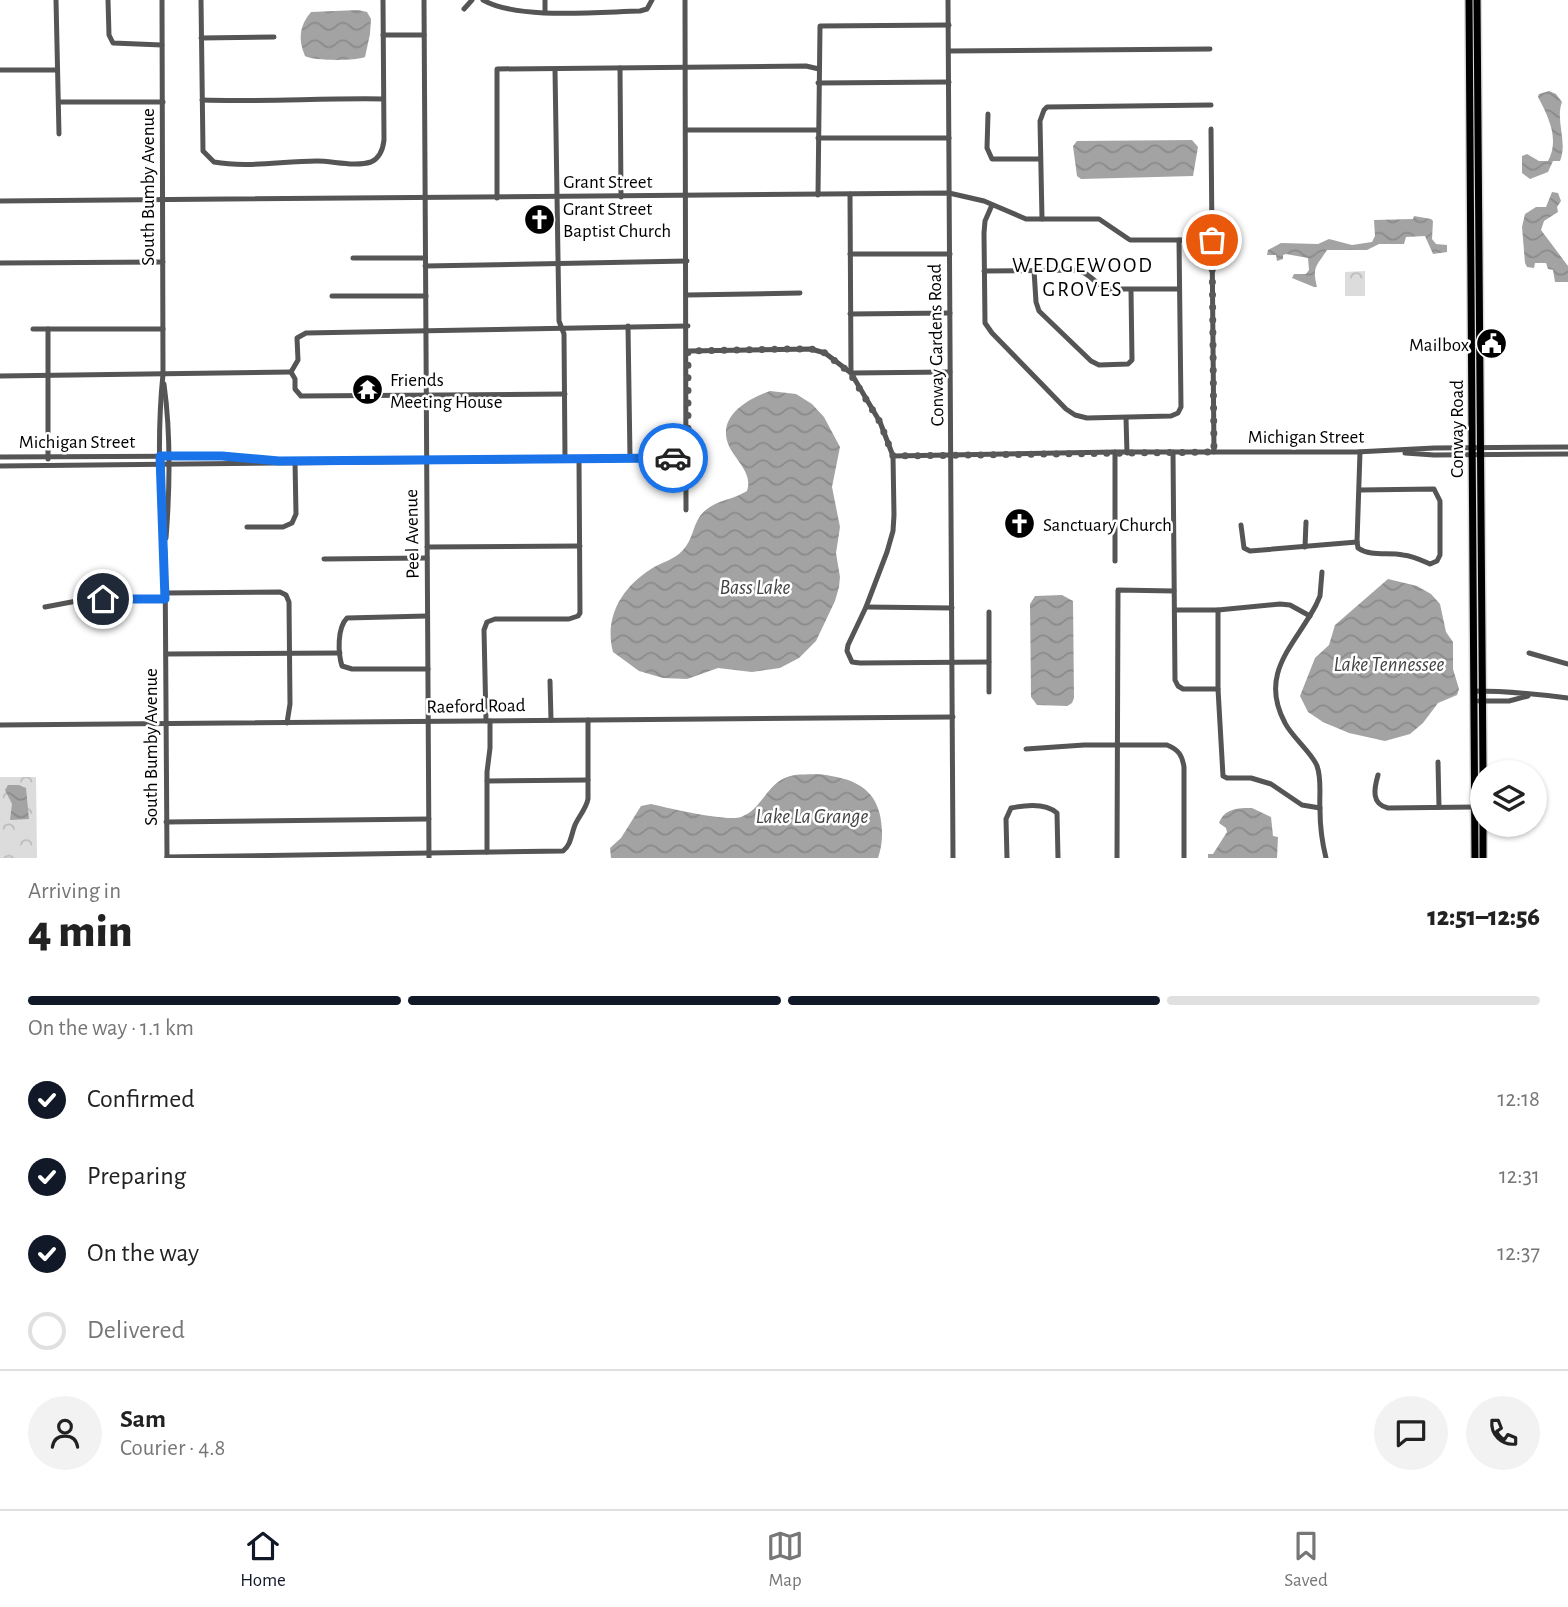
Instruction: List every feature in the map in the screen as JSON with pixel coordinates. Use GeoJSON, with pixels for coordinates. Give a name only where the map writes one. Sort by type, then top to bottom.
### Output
{"type":"FeatureCollection","features":[{"type":"Feature","properties":{"kind":"main road","name":"Conway Road"},"geometry":{"type":"LineString","coordinates":[[1469,0],[1471,301],[1483,691],[1478,701],[1476,760]]}},
{"type":"Feature","properties":{"kind":"main road","name":"Conway Road"},"geometry":{"type":"LineString","coordinates":[[1478,0],[1479,305],[1473,592],[1474,691],[1478,701],[1482,760]]}},
{"type":"Feature","properties":{"kind":"main road"},"geometry":{"type":"LineString","coordinates":[[1470,181],[1475,189],[1479,208]]}},
{"type":"Feature","properties":{"kind":"main road"},"geometry":{"type":"LineString","coordinates":[[1473,592],[1482,629]]}},
{"type":"Feature","properties":{"kind":"main road","name":"Conway Road"},"geometry":{"type":"LineString","coordinates":[[1475,837],[1475,858]]}},
{"type":"Feature","properties":{"kind":"main road"},"geometry":{"type":"LineString","coordinates":[[1483,837],[1483,858]]}},
{"type":"Feature","properties":{"kind":"street"},"geometry":{"type":"LineString","coordinates":[[56,0],[59,134]]}},
{"type":"Feature","properties":{"kind":"street"},"geometry":{"type":"LineString","coordinates":[[108,0],[109,35],[113,43],[162,45]]}},
{"type":"Feature","properties":{"kind":"street","name":"South Bumby Avenue"},"geometry":{"type":"LineString","coordinates":[[162,0],[163,374],[159,411],[160,503],[165,553]]}},
{"type":"Feature","properties":{"kind":"street"},"geometry":{"type":"LineString","coordinates":[[201,0],[202,146],[209,160],[219,163],[274,165],[316,161],[363,163],[375,160],[383,146],[383,0]]}},
{"type":"Feature","properties":{"kind":"street","name":"Peel Avenue"},"geometry":{"type":"LineString","coordinates":[[424,0],[429,856]]}},
{"type":"Feature","properties":{"kind":"street"},"geometry":{"type":"LineString","coordinates":[[464,9],[472,0]]}},
{"type":"Feature","properties":{"kind":"street"},"geometry":{"type":"LineString","coordinates":[[483,0],[516,12],[640,11],[646,9],[652,0]]}},
{"type":"Feature","properties":{"kind":"street"},"geometry":{"type":"LineString","coordinates":[[545,0],[545,12]]}},
{"type":"Feature","properties":{"kind":"street"},"geometry":{"type":"LineString","coordinates":[[685,0],[687,510]]}},
{"type":"Feature","properties":{"kind":"street","name":"Conway Gardens Road"},"geometry":{"type":"LineString","coordinates":[[948,0],[953,456],[953,858]]}},
{"type":"Feature","properties":{"kind":"street"},"geometry":{"type":"LineString","coordinates":[[818,195],[820,26],[949,24]]}},
{"type":"Feature","properties":{"kind":"street"},"geometry":{"type":"LineString","coordinates":[[1469,27],[1478,26]]}},
{"type":"Feature","properties":{"kind":"street"},"geometry":{"type":"LineString","coordinates":[[383,35],[424,35]]}},
{"type":"Feature","properties":{"kind":"street"},"geometry":{"type":"LineString","coordinates":[[201,38],[275,37]]}},
{"type":"Feature","properties":{"kind":"street"},"geometry":{"type":"LineString","coordinates":[[949,51],[1210,49]]}},
{"type":"Feature","properties":{"kind":"street"},"geometry":{"type":"LineString","coordinates":[[620,68],[621,197]]}},
{"type":"Feature","properties":{"kind":"street"},"geometry":{"type":"LineString","coordinates":[[497,198],[497,69],[819,68]]}},
{"type":"Feature","properties":{"kind":"street"},"geometry":{"type":"LineString","coordinates":[[555,69],[559,321],[564,334],[565,459]]}},
{"type":"Feature","properties":{"kind":"street"},"geometry":{"type":"LineString","coordinates":[[0,70],[57,70]]}},
{"type":"Feature","properties":{"kind":"street"},"geometry":{"type":"LineString","coordinates":[[818,83],[949,82]]}},
{"type":"Feature","properties":{"kind":"street"},"geometry":{"type":"LineString","coordinates":[[202,100],[268,102],[309,98],[383,99]]}},
{"type":"Feature","properties":{"kind":"street"},"geometry":{"type":"LineString","coordinates":[[59,102],[163,102]]}},
{"type":"Feature","properties":{"kind":"street"},"geometry":{"type":"LineString","coordinates":[[1042,219],[1040,121],[1044,110],[1052,106],[1211,105]]}},
{"type":"Feature","properties":{"kind":"street"},"geometry":{"type":"LineString","coordinates":[[988,114],[987,148],[992,159],[1041,159]]}},
{"type":"Feature","properties":{"kind":"street"},"geometry":{"type":"LineString","coordinates":[[1211,129],[1214,452]]}},
{"type":"Feature","properties":{"kind":"street"},"geometry":{"type":"LineString","coordinates":[[686,130],[817,130]]}},
{"type":"Feature","properties":{"kind":"street"},"geometry":{"type":"LineString","coordinates":[[818,138],[949,138]]}},
{"type":"Feature","properties":{"kind":"street","name":"Grant Street"},"geometry":{"type":"LineString","coordinates":[[0,201],[949,193],[967,195],[1026,219],[1099,219],[1130,240],[1205,240]]}},
{"type":"Feature","properties":{"kind":"street"},"geometry":{"type":"LineString","coordinates":[[850,194],[850,373]]}},
{"type":"Feature","properties":{"kind":"street"},"geometry":{"type":"LineString","coordinates":[[992,205],[985,221],[984,233],[985,323],[1066,409],[1087,418],[1171,416],[1178,413],[1181,407],[1179,240]]}},
{"type":"Feature","properties":{"kind":"street"},"geometry":{"type":"LineString","coordinates":[[850,254],[950,254]]}},
{"type":"Feature","properties":{"kind":"street"},"geometry":{"type":"LineString","coordinates":[[353,258],[425,258]]}},
{"type":"Feature","properties":{"kind":"street"},"geometry":{"type":"LineString","coordinates":[[425,266],[687,261]]}},
{"type":"Feature","properties":{"kind":"street"},"geometry":{"type":"LineString","coordinates":[[0,262],[163,262]]}},
{"type":"Feature","properties":{"kind":"street"},"geometry":{"type":"LineString","coordinates":[[1034,270],[1039,311],[1091,361],[1099,365],[1128,364],[1132,360],[1131,290]]}},
{"type":"Feature","properties":{"kind":"street"},"geometry":{"type":"LineString","coordinates":[[984,271],[1083,271],[1101,287],[1131,290],[1179,289]]}},
{"type":"Feature","properties":{"kind":"street"},"geometry":{"type":"LineString","coordinates":[[687,295],[800,293]]}},
{"type":"Feature","properties":{"kind":"street"},"geometry":{"type":"LineString","coordinates":[[332,296],[426,296]]}},
{"type":"Feature","properties":{"kind":"street"},"geometry":{"type":"LineString","coordinates":[[1471,301],[1479,305]]}},
{"type":"Feature","properties":{"kind":"street"},"geometry":{"type":"LineString","coordinates":[[850,314],[950,313]]}},
{"type":"Feature","properties":{"kind":"street"},"geometry":{"type":"LineString","coordinates":[[628,326],[629,458]]}},
{"type":"Feature","properties":{"kind":"street"},"geometry":{"type":"LineString","coordinates":[[565,394],[302,396],[297,393],[291,372],[298,360],[299,335],[306,333],[688,326]]}},
{"type":"Feature","properties":{"kind":"street"},"geometry":{"type":"LineString","coordinates":[[33,329],[163,329]]}},
{"type":"Feature","properties":{"kind":"street"},"geometry":{"type":"LineString","coordinates":[[48,329],[48,465]]}},
{"type":"Feature","properties":{"kind":"street"},"geometry":{"type":"LineString","coordinates":[[688,351],[811,349],[825,353],[850,373],[880,422],[893,456],[893,531],[866,607],[848,645],[848,657],[852,662],[860,663],[989,662]]}},
{"type":"Feature","properties":{"kind":"street"},"geometry":{"type":"LineString","coordinates":[[0,376],[291,372]]}},
{"type":"Feature","properties":{"kind":"street"},"geometry":{"type":"LineString","coordinates":[[850,373],[950,372]]}},
{"type":"Feature","properties":{"kind":"street","name":"South Bumby Avenue"},"geometry":{"type":"LineString","coordinates":[[163,374],[168,411],[169,456],[165,553],[167,857]]}},
{"type":"Feature","properties":{"kind":"street"},"geometry":{"type":"LineString","coordinates":[[1126,418],[1127,453]]}},
{"type":"Feature","properties":{"kind":"street","name":"Michigan Street"},"geometry":{"type":"LineString","coordinates":[[893,456],[1476,451],[1568,447]]}},
{"type":"Feature","properties":{"kind":"street","name":"Michigan Street"},"geometry":{"type":"LineString","coordinates":[[1476,451],[1568,454]]}},
{"type":"Feature","properties":{"kind":"street","name":"Michigan Street"},"geometry":{"type":"LineString","coordinates":[[0,466],[673,458],[685,452]]}},
{"type":"Feature","properties":{"kind":"street"},"geometry":{"type":"LineString","coordinates":[[1115,452],[1115,561]]}},
{"type":"Feature","properties":{"kind":"street"},"geometry":{"type":"LineString","coordinates":[[1173,452],[1175,680],[1183,689],[1218,689]]}},
{"type":"Feature","properties":{"kind":"street"},"geometry":{"type":"LineString","coordinates":[[1360,452],[1358,548],[1364,552],[1413,557],[1430,564],[1437,561],[1440,555],[1440,501],[1434,489],[1360,490]]}},
{"type":"Feature","properties":{"kind":"street","name":"Michigan Street"},"geometry":{"type":"LineString","coordinates":[[0,457],[232,456],[279,461]]}},
{"type":"Feature","properties":{"kind":"street"},"geometry":{"type":"LineString","coordinates":[[0,457],[0,466]]}},
{"type":"Feature","properties":{"kind":"street"},"geometry":{"type":"LineString","coordinates":[[82,457],[83,465]]}},
{"type":"Feature","properties":{"kind":"street"},"geometry":{"type":"LineString","coordinates":[[487,852],[486,780],[491,748],[484,630],[487,622],[495,619],[569,619],[578,616],[579,459]]}},
{"type":"Feature","properties":{"kind":"street"},"geometry":{"type":"LineString","coordinates":[[247,527],[283,527],[292,523],[296,514],[295,461]]}},
{"type":"Feature","properties":{"kind":"street"},"geometry":{"type":"LineString","coordinates":[[1306,547],[1307,522]]}},
{"type":"Feature","properties":{"kind":"street"},"geometry":{"type":"LineString","coordinates":[[1241,525],[1244,548],[1250,551],[1357,542]]}},
{"type":"Feature","properties":{"kind":"street"},"geometry":{"type":"LineString","coordinates":[[427,547],[580,546]]}},
{"type":"Feature","properties":{"kind":"street"},"geometry":{"type":"LineString","coordinates":[[324,559],[427,558]]}},
{"type":"Feature","properties":{"kind":"street"},"geometry":{"type":"LineString","coordinates":[[1322,572],[1320,596],[1310,617],[1283,657],[1276,676],[1276,698],[1284,721],[1317,764],[1326,858]]}},
{"type":"Feature","properties":{"kind":"street"},"geometry":{"type":"LineString","coordinates":[[1117,858],[1118,590],[1174,591]]}},
{"type":"Feature","properties":{"kind":"street"},"geometry":{"type":"LineString","coordinates":[[45,607],[82,600],[280,592],[286,594],[289,602],[290,704],[287,723]]}},
{"type":"Feature","properties":{"kind":"street"},"geometry":{"type":"LineString","coordinates":[[1175,610],[1218,610],[1280,604],[1290,605],[1310,617]]}},
{"type":"Feature","properties":{"kind":"street"},"geometry":{"type":"LineString","coordinates":[[866,607],[952,608]]}},
{"type":"Feature","properties":{"kind":"street"},"geometry":{"type":"LineString","coordinates":[[1218,610],[1218,689],[1223,776],[1251,778],[1271,784],[1302,805],[1320,808]]}},
{"type":"Feature","properties":{"kind":"street"},"geometry":{"type":"LineString","coordinates":[[989,612],[989,692]]}},
{"type":"Feature","properties":{"kind":"street"},"geometry":{"type":"LineString","coordinates":[[428,616],[347,618],[340,629],[342,666],[352,669],[428,669]]}},
{"type":"Feature","properties":{"kind":"street"},"geometry":{"type":"LineString","coordinates":[[166,654],[340,653]]}},
{"type":"Feature","properties":{"kind":"street"},"geometry":{"type":"LineString","coordinates":[[1529,653],[1568,664]]}},
{"type":"Feature","properties":{"kind":"street"},"geometry":{"type":"LineString","coordinates":[[550,681],[551,720]]}},
{"type":"Feature","properties":{"kind":"street"},"geometry":{"type":"LineString","coordinates":[[1474,691],[1510,691],[1531,696],[1568,698]]}},
{"type":"Feature","properties":{"kind":"street"},"geometry":{"type":"LineString","coordinates":[[1478,701],[1510,701],[1531,696]]}},
{"type":"Feature","properties":{"kind":"street","name":"Raeford Road"},"geometry":{"type":"LineString","coordinates":[[0,725],[953,717]]}},
{"type":"Feature","properties":{"kind":"street"},"geometry":{"type":"LineString","coordinates":[[167,857],[429,856],[487,852],[557,855],[567,850],[575,825],[587,806],[588,720]]}},
{"type":"Feature","properties":{"kind":"street"},"geometry":{"type":"LineString","coordinates":[[1026,750],[1067,746],[1167,745],[1177,749],[1182,756],[1184,767],[1184,858]]}},
{"type":"Feature","properties":{"kind":"street"},"geometry":{"type":"LineString","coordinates":[[1438,762],[1438,807]]}},
{"type":"Feature","properties":{"kind":"street"},"geometry":{"type":"LineString","coordinates":[[1378,775],[1376,801],[1380,806],[1470,807]]}},
{"type":"Feature","properties":{"kind":"street"},"geometry":{"type":"LineString","coordinates":[[486,780],[589,780]]}},
{"type":"Feature","properties":{"kind":"street"},"geometry":{"type":"LineString","coordinates":[[1007,858],[1006,819],[1011,808],[1047,806],[1057,813],[1058,858]]}},
{"type":"Feature","properties":{"kind":"street"},"geometry":{"type":"LineString","coordinates":[[166,822],[429,819]]}},
{"type":"Feature","properties":{"kind":"green space"},"geometry":{"type":"Polygon","coordinates":[[[1365,271],[1365,296],[1345,296],[1345,272],[1365,271]]]}},
{"type":"Feature","properties":{"kind":"green space"},"geometry":{"type":"Polygon","coordinates":[[[0,777],[36,777],[37,858],[0,858],[0,777]]]}},
{"type":"Feature","properties":{"kind":"water"},"geometry":{"type":"Polygon","coordinates":[[[311,12],[367,12],[371,19],[365,57],[335,60],[305,56],[301,33],[311,12]]]}},
{"type":"Feature","properties":{"kind":"water"},"geometry":{"type":"Polygon","coordinates":[[[1549,91],[1556,94],[1562,102],[1562,154],[1560,161],[1553,161],[1548,172],[1530,179],[1522,173],[1522,156],[1527,154],[1539,161],[1548,161],[1553,144],[1551,128],[1538,97],[1539,94],[1549,91]]]}},
{"type":"Feature","properties":{"kind":"water"},"geometry":{"type":"Polygon","coordinates":[[[1192,140],[1198,147],[1193,176],[1081,179],[1077,176],[1073,146],[1077,141],[1192,140]]]}},
{"type":"Feature","properties":{"kind":"water"},"geometry":{"type":"Polygon","coordinates":[[[1552,192],[1558,193],[1561,201],[1557,207],[1558,212],[1544,221],[1541,230],[1568,266],[1568,282],[1555,282],[1553,270],[1548,269],[1546,263],[1535,263],[1534,268],[1527,267],[1525,263],[1522,227],[1525,214],[1536,207],[1546,207],[1552,192]]]}},
{"type":"Feature","properties":{"kind":"water"},"geometry":{"type":"Polygon","coordinates":[[[1414,216],[1433,221],[1432,239],[1436,244],[1447,245],[1447,252],[1433,254],[1425,236],[1406,237],[1404,244],[1379,244],[1367,250],[1327,250],[1316,267],[1317,287],[1292,278],[1294,274],[1306,274],[1309,270],[1308,258],[1286,254],[1283,259],[1277,261],[1276,255],[1267,255],[1268,250],[1281,243],[1318,244],[1329,239],[1352,245],[1372,242],[1375,236],[1374,220],[1413,219],[1414,216]]]}},
{"type":"Feature","properties":{"kind":"water","name":"Bass Lake"},"geometry":{"type":"Polygon","coordinates":[[[770,391],[796,394],[812,404],[824,417],[840,447],[832,487],[840,527],[836,553],[840,577],[835,601],[816,641],[799,658],[780,668],[752,672],[718,668],[687,679],[663,678],[639,671],[613,652],[611,627],[617,605],[640,577],[683,550],[705,511],[747,491],[748,478],[729,446],[727,426],[730,418],[743,404],[770,391]]]}},
{"type":"Feature","properties":{"kind":"water","name":"Lake Tennessee"},"geometry":{"type":"Polygon","coordinates":[[[1388,579],[1417,586],[1431,594],[1440,604],[1446,632],[1453,642],[1453,669],[1459,689],[1457,695],[1438,703],[1423,723],[1410,734],[1385,741],[1349,733],[1323,722],[1308,712],[1300,696],[1315,658],[1329,645],[1335,625],[1388,579]]]}},
{"type":"Feature","properties":{"kind":"water"},"geometry":{"type":"Polygon","coordinates":[[[1062,595],[1073,601],[1074,698],[1067,706],[1037,705],[1031,697],[1030,604],[1035,596],[1062,595]]]}},
{"type":"Feature","properties":{"kind":"water","name":"Lake La Grange"},"geometry":{"type":"Polygon","coordinates":[[[817,774],[847,780],[871,796],[882,826],[878,858],[611,858],[610,848],[621,838],[641,806],[651,804],[711,816],[741,817],[754,809],[773,786],[785,778],[817,774]]]}},
{"type":"Feature","properties":{"kind":"water"},"geometry":{"type":"Polygon","coordinates":[[[8,785],[26,788],[29,819],[10,820],[12,804],[5,790],[8,785]]]}},
{"type":"Feature","properties":{"kind":"water"},"geometry":{"type":"Polygon","coordinates":[[[1252,808],[1271,817],[1273,836],[1278,837],[1277,858],[1208,858],[1208,854],[1213,854],[1227,832],[1219,823],[1225,814],[1237,809],[1252,808]]]}},
{"type":"Feature","properties":{"kind":"way so far"},"geometry":{"type":"LineString","coordinates":[[673,458],[682,455],[688,444],[688,351],[793,349],[811,349],[825,353],[850,373],[880,422],[893,456],[1214,452],[1212,240]]}},
{"type":"Feature","properties":{"kind":"place","name":"Grant Street Baptist Church"},"geometry":{"type":"Point","coordinates":[540,219]}},
{"type":"Feature","properties":{"kind":"place","name":"Mailbox"},"geometry":{"type":"Point","coordinates":[1492,344]}},
{"type":"Feature","properties":{"kind":"place","name":"Friends Meeting House"},"geometry":{"type":"Point","coordinates":[367,390]}},
{"type":"Feature","properties":{"kind":"place","name":"Sanctuary Church"},"geometry":{"type":"Point","coordinates":[1020,524]}},
{"type":"Feature","properties":{"kind":"district","name":"WEDGEWOOD GROVES"},"geometry":{"type":"Point","coordinates":[1083,277]}},
{"type":"Feature","properties":{"kind":"route"},"geometry":{"type":"LineString","coordinates":[[103,599],[165,599],[160,456],[222,456],[279,461],[673,458]]}}]}
